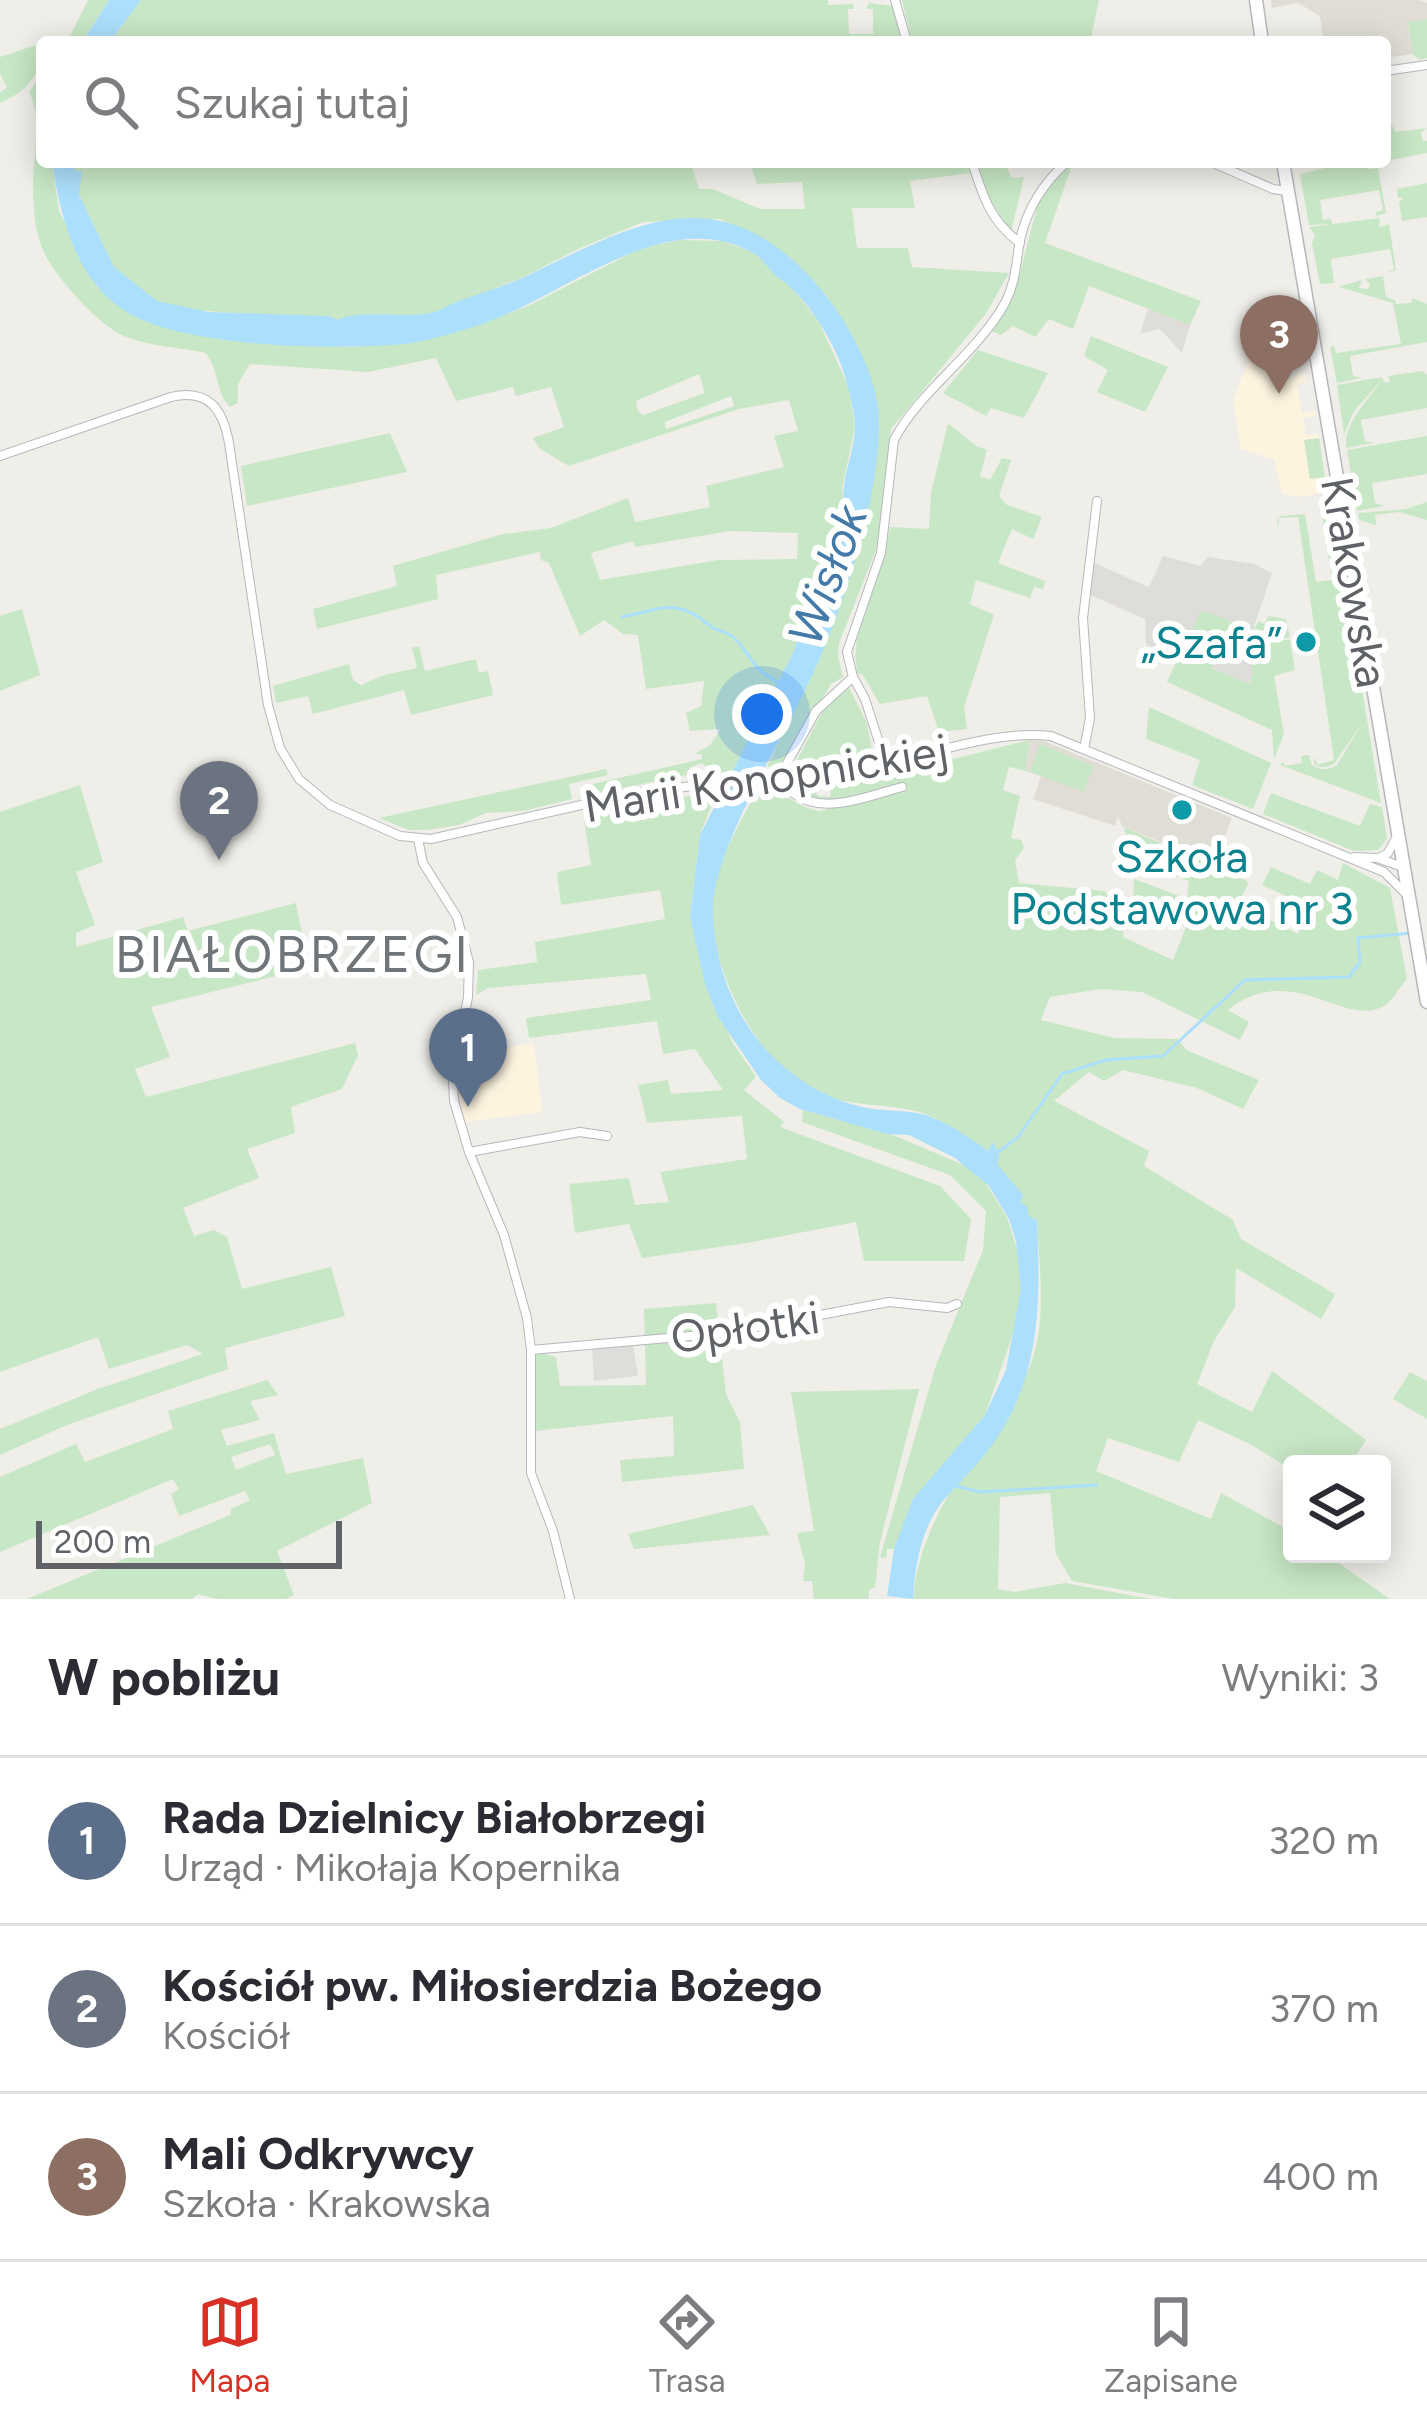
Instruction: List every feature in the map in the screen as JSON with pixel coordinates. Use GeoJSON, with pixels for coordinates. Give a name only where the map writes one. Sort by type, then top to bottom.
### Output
{"type":"FeatureCollection","features":[{"type":"Feature","properties":{"kind":"main road"},"geometry":{"type":"LineString","coordinates":[[1256,0],[1261,36]]}},
{"type":"Feature","properties":{"kind":"main road","name":"Krakowska"},"geometry":{"type":"LineString","coordinates":[[1284,168],[1427,1002]]}},
{"type":"Feature","properties":{"kind":"street"},"geometry":{"type":"LineString","coordinates":[[895,0],[905,36]]}},
{"type":"Feature","properties":{"kind":"street"},"geometry":{"type":"LineString","coordinates":[[1391,70],[1427,65]]}},
{"type":"Feature","properties":{"kind":"street"},"geometry":{"type":"LineString","coordinates":[[974,168],[1000,229],[1020,243]]}},
{"type":"Feature","properties":{"kind":"street"},"geometry":{"type":"LineString","coordinates":[[887,766],[847,652],[881,553],[894,440],[902,425],[960,365],[1005,303],[1037,194],[1061,168]]}},
{"type":"Feature","properties":{"kind":"street"},"geometry":{"type":"LineString","coordinates":[[1225,168],[1287,191]]}},
{"type":"Feature","properties":{"kind":"street"},"geometry":{"type":"LineString","coordinates":[[0,456],[171,397],[194,394],[214,404],[226,423],[268,705],[280,748],[299,779],[330,805],[388,832],[418,839],[430,874],[458,917],[469,962],[454,1101],[514,1268],[531,1350],[531,1473],[553,1531],[570,1599]]}},
{"type":"Feature","properties":{"kind":"street"},"geometry":{"type":"LineString","coordinates":[[1084,748],[1090,718],[1083,629],[1096,502]]}},
{"type":"Feature","properties":{"kind":"street"},"geometry":{"type":"LineString","coordinates":[[786,765],[816,711],[853,676]]}},
{"type":"Feature","properties":{"kind":"street","name":"Marii Konopnickiej"},"geometry":{"type":"LineString","coordinates":[[418,839],[630,794],[836,775],[1028,734],[1051,736],[1084,748],[1384,872],[1409,898]]}},
{"type":"Feature","properties":{"kind":"street"},"geometry":{"type":"LineString","coordinates":[[793,793],[821,806],[902,788]]}},
{"type":"Feature","properties":{"kind":"street"},"geometry":{"type":"LineString","coordinates":[[1377,858],[1388,854],[1398,833]]}},
{"type":"Feature","properties":{"kind":"street","name":"Marii Konopnickiej"},"geometry":{"type":"LineString","coordinates":[[1345,856],[1377,858],[1404,868]]}},
{"type":"Feature","properties":{"kind":"street"},"geometry":{"type":"LineString","coordinates":[[1384,872],[1404,868]]}},
{"type":"Feature","properties":{"kind":"street"},"geometry":{"type":"LineString","coordinates":[[469,1152],[580,1132],[607,1136]]}},
{"type":"Feature","properties":{"kind":"street","name":"Opłotki"},"geometry":{"type":"LineString","coordinates":[[531,1350],[725,1333],[889,1302],[947,1308],[957,1304]]}},
{"type":"Feature","properties":{"kind":"shaded area"},"geometry":{"type":"Polygon","coordinates":[[[1271,0],[1419,0],[1427,3],[1427,19],[1408,22],[1413,54],[1391,57],[1391,36],[1323,36],[1320,16],[1298,3],[1272,8],[1271,0]]]}},
{"type":"Feature","properties":{"kind":"shaded area"},"geometry":{"type":"Polygon","coordinates":[[[1148,309],[1190,325],[1182,353],[1160,329],[1140,334],[1148,309]]]}},
{"type":"Feature","properties":{"kind":"shaded area"},"geometry":{"type":"Polygon","coordinates":[[[1250,357],[1267,364],[1272,384],[1305,373],[1306,382],[1297,384],[1302,413],[1315,411],[1316,416],[1303,418],[1306,435],[1319,434],[1319,438],[1304,440],[1311,479],[1325,477],[1328,491],[1301,497],[1282,494],[1274,460],[1241,449],[1233,400],[1250,357]]]}},
{"type":"Feature","properties":{"kind":"shaded area"},"geometry":{"type":"Polygon","coordinates":[[[1163,556],[1200,566],[1208,557],[1255,564],[1272,573],[1253,630],[1191,633],[1250,661],[1253,673],[1248,685],[1210,667],[1188,641],[1168,654],[1146,645],[1145,619],[1088,594],[1092,562],[1149,587],[1163,556]]]}},
{"type":"Feature","properties":{"kind":"shaded area"},"geometry":{"type":"Polygon","coordinates":[[[1029,740],[1044,741],[1232,818],[1214,864],[1122,826],[1118,816],[1115,826],[1033,799],[1041,776],[1026,771],[1029,740]]]}},
{"type":"Feature","properties":{"kind":"shaded area"},"geometry":{"type":"Polygon","coordinates":[[[534,1043],[542,1112],[465,1122],[456,1086],[465,1056],[534,1043]]]}},
{"type":"Feature","properties":{"kind":"shaded area"},"geometry":{"type":"Polygon","coordinates":[[[633,1343],[638,1376],[594,1381],[592,1344],[633,1343]]]}},
{"type":"Feature","properties":{"kind":"green space"},"geometry":{"type":"Polygon","coordinates":[[[88,0],[109,0],[86,36],[70,36],[88,0]]]}},
{"type":"Feature","properties":{"kind":"green space"},"geometry":{"type":"Polygon","coordinates":[[[141,0],[828,0],[828,5],[853,4],[854,9],[848,9],[849,34],[873,34],[873,9],[866,9],[869,3],[893,6],[901,36],[114,36],[141,0]]]}},
{"type":"Feature","properties":{"kind":"green space"},"geometry":{"type":"Polygon","coordinates":[[[902,0],[1099,0],[1091,36],[911,36],[902,0]]]}},
{"type":"Feature","properties":{"kind":"green space"},"geometry":{"type":"Polygon","coordinates":[[[1427,19],[1427,58],[1419,60],[1413,54],[1408,22],[1427,19]]]}},
{"type":"Feature","properties":{"kind":"green space"},"geometry":{"type":"Polygon","coordinates":[[[36,45],[32,80],[0,103],[0,92],[7,88],[0,57],[36,45]]]}},
{"type":"Feature","properties":{"kind":"green space"},"geometry":{"type":"Polygon","coordinates":[[[36,82],[36,125],[29,92],[36,82]]]}},
{"type":"Feature","properties":{"kind":"green space"},"geometry":{"type":"Polygon","coordinates":[[[36,125],[36,168],[53,168],[59,211],[98,288],[253,342],[350,347],[411,343],[528,306],[641,248],[680,240],[722,241],[753,252],[786,280],[819,322],[849,388],[855,428],[842,488],[844,508],[814,600],[733,772],[712,772],[702,763],[691,767],[691,774],[580,797],[584,786],[702,759],[702,754],[694,754],[710,745],[721,729],[690,731],[686,713],[701,706],[704,681],[646,689],[638,635],[623,634],[604,620],[580,636],[540,552],[436,575],[438,599],[317,629],[313,609],[397,586],[393,566],[503,534],[551,528],[628,498],[635,522],[710,507],[706,486],[784,467],[774,436],[798,431],[789,400],[739,409],[569,466],[540,449],[533,438],[564,427],[551,387],[516,396],[513,387],[456,401],[436,358],[368,372],[250,364],[238,384],[238,403],[230,407],[206,353],[124,336],[77,298],[39,241],[33,184],[36,125]],[[699,374],[636,401],[643,415],[705,393],[699,374]],[[731,396],[665,422],[666,429],[734,406],[731,396]],[[731,531],[635,547],[633,541],[591,553],[600,580],[718,560],[797,559],[798,533],[731,531]]]}},
{"type":"Feature","properties":{"kind":"green space"},"geometry":{"type":"Polygon","coordinates":[[[1391,126],[1395,132],[1427,128],[1421,132],[1427,153],[1391,160],[1391,126]]]}},
{"type":"Feature","properties":{"kind":"green space"},"geometry":{"type":"Polygon","coordinates":[[[74,168],[692,168],[699,189],[713,189],[760,209],[805,209],[802,182],[757,184],[752,168],[969,168],[970,173],[910,181],[915,208],[852,208],[857,248],[908,248],[912,267],[1009,273],[985,315],[891,429],[878,545],[839,643],[843,677],[831,684],[782,766],[767,767],[838,601],[864,515],[879,425],[827,296],[721,219],[643,222],[431,314],[338,320],[189,309],[157,301],[114,267],[79,195],[81,171],[74,168]]]}},
{"type":"Feature","properties":{"kind":"green space"},"geometry":{"type":"Polygon","coordinates":[[[980,168],[1007,168],[1012,178],[1024,177],[1011,232],[986,193],[980,168]]]}},
{"type":"Feature","properties":{"kind":"green space"},"geometry":{"type":"Polygon","coordinates":[[[1071,168],[1045,243],[1201,301],[1190,325],[1089,286],[1073,329],[1049,319],[1035,337],[1013,326],[1001,335],[991,331],[1019,277],[1040,195],[1071,168]]]}},
{"type":"Feature","properties":{"kind":"green space"},"geometry":{"type":"Polygon","coordinates":[[[1325,168],[1378,168],[1386,213],[1376,216],[1383,210],[1379,190],[1320,200],[1323,220],[1331,219],[1332,224],[1309,225],[1300,174],[1325,168]]]}},
{"type":"Feature","properties":{"kind":"green space"},"geometry":{"type":"Polygon","coordinates":[[[1427,183],[1427,217],[1402,221],[1399,202],[1404,198],[1398,198],[1397,189],[1427,183]]]}},
{"type":"Feature","properties":{"kind":"green space"},"geometry":{"type":"Polygon","coordinates":[[[1380,218],[1379,227],[1389,224],[1396,270],[1386,273],[1394,269],[1390,249],[1331,259],[1334,283],[1320,284],[1312,243],[1315,235],[1309,227],[1380,218]]]}},
{"type":"Feature","properties":{"kind":"green space"},"geometry":{"type":"Polygon","coordinates":[[[1383,276],[1386,297],[1396,304],[1411,303],[1412,298],[1427,304],[1427,342],[1350,356],[1353,376],[1362,378],[1337,383],[1330,347],[1336,353],[1401,344],[1393,303],[1339,287],[1362,280],[1359,288],[1368,289],[1365,279],[1383,276]]]}},
{"type":"Feature","properties":{"kind":"green space"},"geometry":{"type":"Polygon","coordinates":[[[1091,336],[1168,367],[1145,412],[1097,392],[1108,370],[1084,356],[1091,336]]]}},
{"type":"Feature","properties":{"kind":"green space"},"geometry":{"type":"Polygon","coordinates":[[[978,350],[1048,373],[1024,418],[991,408],[986,416],[943,393],[978,350]]]}},
{"type":"Feature","properties":{"kind":"green space"},"geometry":{"type":"Polygon","coordinates":[[[1422,371],[1427,375],[1427,408],[1361,420],[1365,441],[1373,443],[1346,448],[1353,421],[1381,381],[1354,411],[1344,434],[1337,385],[1382,377],[1385,383],[1390,382],[1388,376],[1422,371]]]}},
{"type":"Feature","properties":{"kind":"green space"},"geometry":{"type":"Polygon","coordinates":[[[948,423],[987,450],[980,476],[990,480],[1002,458],[1011,460],[999,496],[1007,505],[1042,517],[1033,539],[1012,529],[998,563],[1045,581],[1043,589],[1034,587],[1030,598],[976,580],[970,604],[994,615],[964,707],[967,729],[939,732],[927,696],[880,704],[858,674],[856,658],[861,621],[890,527],[929,529],[931,493],[948,423]]]}},
{"type":"Feature","properties":{"kind":"green space"},"geometry":{"type":"Polygon","coordinates":[[[390,433],[407,472],[247,506],[241,466],[390,433]]]}},
{"type":"Feature","properties":{"kind":"green space"},"geometry":{"type":"Polygon","coordinates":[[[1427,436],[1427,474],[1372,483],[1375,503],[1384,506],[1357,511],[1347,450],[1427,436]]]}},
{"type":"Feature","properties":{"kind":"green space"},"geometry":{"type":"Polygon","coordinates":[[[1319,438],[1325,477],[1310,479],[1304,440],[1319,438]]]}},
{"type":"Feature","properties":{"kind":"green space"},"geometry":{"type":"Polygon","coordinates":[[[1427,502],[1427,520],[1399,512],[1375,515],[1376,525],[1359,520],[1358,513],[1406,509],[1427,502]]]}},
{"type":"Feature","properties":{"kind":"green space"},"geometry":{"type":"Polygon","coordinates":[[[1322,512],[1332,512],[1381,803],[1280,765],[1283,761],[1285,766],[1302,763],[1301,756],[1309,755],[1315,767],[1324,769],[1334,767],[1363,722],[1334,764],[1319,767],[1314,764],[1315,757],[1317,765],[1334,760],[1298,517],[1279,518],[1305,514],[1316,582],[1332,580],[1322,512]]]}},
{"type":"Feature","properties":{"kind":"green space"},"geometry":{"type":"Polygon","coordinates":[[[22,609],[40,675],[0,691],[0,616],[22,609]]]}},
{"type":"Feature","properties":{"kind":"green space"},"geometry":{"type":"Polygon","coordinates":[[[1202,610],[1253,630],[1259,621],[1265,624],[1268,616],[1286,619],[1290,637],[1279,640],[1290,640],[1295,670],[1274,676],[1284,734],[1274,759],[1272,730],[1167,682],[1177,660],[1168,654],[1187,640],[1215,656],[1211,668],[1249,684],[1250,661],[1190,634],[1202,610]]]}},
{"type":"Feature","properties":{"kind":"green space"},"geometry":{"type":"Polygon","coordinates":[[[419,646],[425,671],[476,659],[479,673],[488,671],[493,695],[411,715],[404,690],[313,714],[308,696],[276,703],[273,686],[349,664],[353,680],[361,685],[417,668],[412,648],[419,646]]]}},
{"type":"Feature","properties":{"kind":"green space"},"geometry":{"type":"Polygon","coordinates":[[[848,686],[866,721],[873,754],[794,766],[822,712],[848,686]]]}},
{"type":"Feature","properties":{"kind":"green space"},"geometry":{"type":"Polygon","coordinates":[[[1149,707],[1271,763],[1253,809],[1192,785],[1200,760],[1146,739],[1149,707]]]}},
{"type":"Feature","properties":{"kind":"green space"},"geometry":{"type":"Polygon","coordinates":[[[1029,740],[1026,771],[1009,767],[1003,790],[1020,796],[1011,838],[1021,840],[1024,848],[1015,860],[1019,883],[1104,891],[1124,917],[1123,937],[1173,960],[1188,922],[1133,906],[1134,879],[1187,899],[1189,881],[1132,860],[1124,827],[1249,882],[1238,904],[1298,934],[1306,905],[1262,885],[1271,867],[1310,884],[1317,870],[1338,880],[1343,863],[1390,888],[1407,979],[1382,1007],[1350,1009],[1294,992],[1251,996],[1228,1010],[1249,1022],[1240,1040],[1142,992],[1101,989],[1050,997],[1041,1020],[1115,1038],[1178,1039],[1186,1050],[1259,1080],[1243,1109],[1197,1088],[1123,1070],[1104,1081],[1089,1072],[1054,1101],[1149,1151],[1144,1166],[1233,1220],[1241,1239],[1335,1294],[1321,1319],[1236,1268],[1235,1307],[1214,1341],[1197,1384],[1252,1412],[1272,1371],[1366,1440],[1357,1455],[1283,1455],[1283,1464],[1198,1420],[1179,1462],[1108,1438],[1096,1471],[1211,1519],[1221,1493],[1283,1527],[1283,1563],[1339,1563],[1390,1599],[1174,1599],[1072,1581],[1056,1554],[1050,1493],[1000,1497],[998,1589],[1014,1592],[1065,1583],[1151,1599],[913,1599],[917,1571],[935,1521],[1024,1378],[1035,1351],[1041,1295],[1037,1220],[1029,1216],[996,1163],[992,1144],[989,1152],[925,1114],[822,1095],[788,1073],[751,1030],[737,1004],[725,977],[713,922],[715,883],[755,794],[776,794],[820,811],[908,788],[905,783],[834,801],[807,797],[796,789],[813,788],[818,796],[830,797],[831,786],[1029,740]]]}},
{"type":"Feature","properties":{"kind":"green space"},"geometry":{"type":"Polygon","coordinates":[[[1040,744],[1093,766],[1084,792],[1030,772],[1040,744]]]}},
{"type":"Feature","properties":{"kind":"green space"},"geometry":{"type":"Polygon","coordinates":[[[606,769],[608,775],[569,784],[572,799],[523,811],[486,813],[459,825],[409,830],[379,818],[606,769]]]}},
{"type":"Feature","properties":{"kind":"green space"},"geometry":{"type":"Polygon","coordinates":[[[80,785],[103,862],[76,872],[95,925],[76,933],[76,947],[183,917],[188,931],[296,903],[303,939],[320,935],[332,962],[151,1007],[170,1057],[135,1069],[146,1097],[355,1043],[358,1055],[342,1089],[291,1107],[295,1133],[247,1149],[259,1178],[183,1208],[194,1236],[214,1230],[227,1237],[242,1289],[331,1267],[345,1316],[225,1348],[228,1369],[67,1425],[0,1455],[0,1429],[203,1354],[187,1345],[109,1369],[98,1337],[0,1372],[0,812],[80,785]]]}},
{"type":"Feature","properties":{"kind":"green space"},"geometry":{"type":"Polygon","coordinates":[[[1271,793],[1360,826],[1370,804],[1382,807],[1387,839],[1378,850],[1354,851],[1263,814],[1271,793]]]}},
{"type":"Feature","properties":{"kind":"green space"},"geometry":{"type":"Polygon","coordinates":[[[715,796],[700,835],[690,917],[731,1040],[756,1077],[744,1090],[784,1122],[780,1127],[940,1186],[971,1219],[964,1261],[864,1261],[856,1222],[642,1258],[629,1224],[575,1233],[569,1184],[629,1178],[635,1205],[669,1202],[660,1172],[747,1159],[742,1116],[647,1123],[638,1085],[668,1080],[671,1094],[723,1090],[695,1049],[663,1054],[657,1021],[529,1038],[526,1018],[651,1000],[646,974],[488,988],[476,995],[478,970],[537,962],[535,942],[665,919],[660,890],[561,905],[557,872],[591,865],[582,806],[715,796]]]}},
{"type":"Feature","properties":{"kind":"green space"},"geometry":{"type":"Polygon","coordinates":[[[803,1110],[893,1135],[978,1171],[1007,1217],[1024,1272],[1016,1325],[985,1415],[914,1499],[886,1558],[880,1557],[936,1365],[983,1250],[986,1211],[950,1175],[802,1122],[803,1110]]]}},
{"type":"Feature","properties":{"kind":"green space"},"geometry":{"type":"Polygon","coordinates":[[[716,1303],[726,1394],[740,1422],[744,1469],[622,1482],[620,1460],[674,1456],[673,1416],[535,1431],[534,1351],[556,1357],[560,1386],[646,1385],[644,1309],[716,1303]]]}},
{"type":"Feature","properties":{"kind":"green space"},"geometry":{"type":"Polygon","coordinates":[[[1410,1372],[1427,1381],[1427,1419],[1393,1399],[1410,1372]]]}},
{"type":"Feature","properties":{"kind":"green space"},"geometry":{"type":"Polygon","coordinates":[[[267,1380],[278,1395],[250,1401],[260,1420],[221,1430],[227,1446],[274,1433],[286,1474],[363,1458],[372,1503],[277,1551],[294,1595],[286,1599],[217,1599],[198,1594],[192,1599],[27,1599],[230,1515],[231,1509],[250,1500],[245,1491],[179,1516],[171,1494],[179,1489],[173,1479],[0,1552],[0,1477],[76,1444],[85,1462],[173,1429],[168,1411],[267,1380]],[[270,1444],[231,1457],[236,1470],[275,1455],[270,1444]]]}},
{"type":"Feature","properties":{"kind":"green space"},"geometry":{"type":"Polygon","coordinates":[[[919,1389],[880,1542],[875,1588],[869,1589],[869,1599],[814,1599],[812,1581],[803,1581],[805,1564],[797,1533],[814,1531],[791,1392],[919,1389]]]}},
{"type":"Feature","properties":{"kind":"green space"},"geometry":{"type":"Polygon","coordinates":[[[753,1505],[770,1535],[634,1549],[628,1534],[753,1505]]]}},
{"type":"Feature","properties":{"kind":"water"},"geometry":{"type":"Polygon","coordinates":[[[109,0],[141,0],[114,36],[86,36],[109,0]]]}},
{"type":"Feature","properties":{"kind":"water","name":"Wisłok"},"geometry":{"type":"Polygon","coordinates":[[[53,168],[82,171],[79,195],[114,267],[157,301],[209,312],[338,320],[423,314],[519,280],[639,227],[674,219],[708,219],[742,228],[777,248],[813,280],[845,323],[870,374],[878,408],[879,438],[868,508],[848,584],[822,652],[729,844],[713,914],[719,957],[733,999],[776,1060],[838,1100],[926,1115],[988,1151],[993,1142],[997,1164],[1023,1195],[1020,1202],[1027,1206],[1029,1216],[1037,1220],[1038,1299],[1026,1376],[999,1435],[931,1519],[918,1558],[913,1599],[887,1596],[894,1549],[913,1499],[985,1415],[1006,1370],[1021,1289],[1009,1219],[989,1186],[955,1158],[909,1135],[887,1134],[800,1109],[780,1098],[761,1080],[718,1017],[705,984],[690,917],[700,835],[793,653],[844,508],[854,417],[843,370],[821,325],[791,287],[753,253],[719,241],[684,240],[613,261],[476,326],[414,343],[299,346],[216,339],[145,321],[119,307],[80,260],[53,168]]]}},
{"type":"Feature","properties":{"kind":"waterway"},"geometry":{"type":"LineString","coordinates":[[622,617],[668,607],[687,611],[731,636],[757,667],[780,683]]}},
{"type":"Feature","properties":{"kind":"waterway"},"geometry":{"type":"LineString","coordinates":[[998,1152],[1018,1137],[1062,1074],[1106,1060],[1163,1056],[1245,980],[1349,977],[1360,962],[1358,938],[1412,933]]}},
{"type":"Feature","properties":{"kind":"waterway"},"geometry":{"type":"LineString","coordinates":[[956,1486],[981,1492],[1097,1485]]}},
{"type":"Feature","properties":{"kind":"place","name":"Mali Odkrywcy"},"geometry":{"type":"Point","coordinates":[1279,394]}},
{"type":"Feature","properties":{"kind":"place","name":"„Szafa”"},"geometry":{"type":"Point","coordinates":[1306,642]}},
{"type":"Feature","properties":{"kind":"place","name":"Szkoła Podstawowa nr 3"},"geometry":{"type":"Point","coordinates":[1182,810]}},
{"type":"Feature","properties":{"kind":"place","name":"Kościół pw. Miłosierdzia Bożego"},"geometry":{"type":"Point","coordinates":[219,860]}},
{"type":"Feature","properties":{"kind":"place","name":"Rada Dzielnicy Białobrzegi"},"geometry":{"type":"Point","coordinates":[468,1107]}},
{"type":"Feature","properties":{"kind":"district","name":"BIAŁOBRZEGI"},"geometry":{"type":"Point","coordinates":[293,954]}}]}
